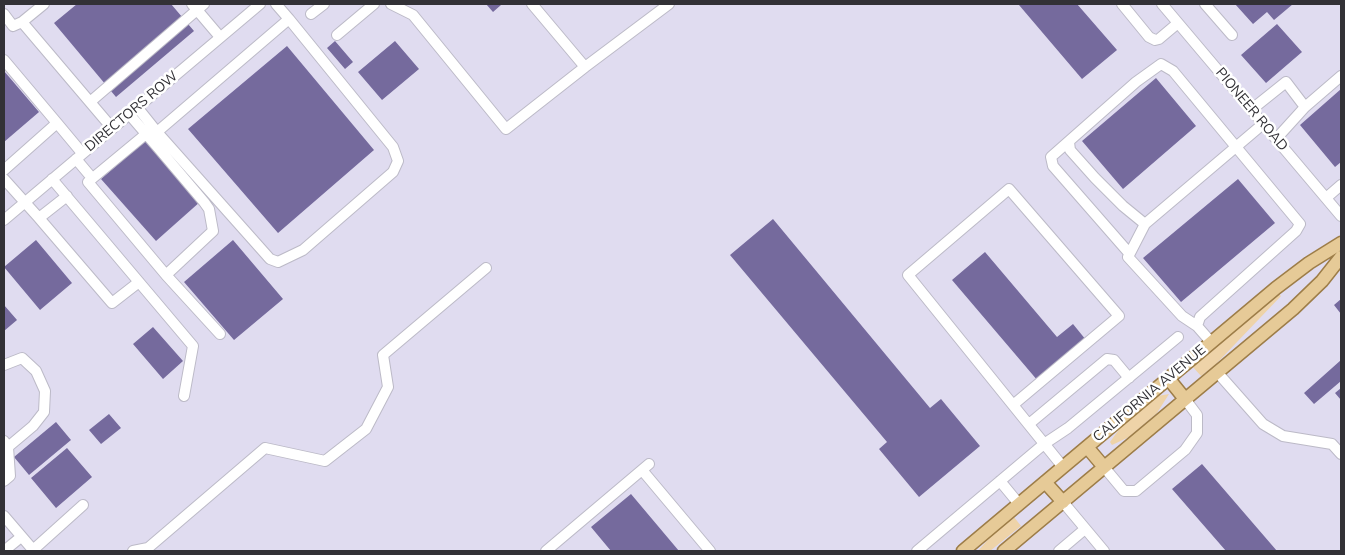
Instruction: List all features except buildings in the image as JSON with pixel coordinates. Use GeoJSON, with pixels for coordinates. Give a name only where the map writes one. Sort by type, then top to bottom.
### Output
{"type":"FeatureCollection","features":[{"type":"Feature","properties":{"kind":"main road","name":"CALIFORNIA AVENUE"},"geometry":{"type":"LineString","coordinates":[[963,551],[1293,274],[1341,244]]}},
{"type":"Feature","properties":{"kind":"main road","name":"CALIFORNIA AVENUE"},"geometry":{"type":"LineString","coordinates":[[1004,551],[1308,296],[1341,257]]}},
{"type":"Feature","properties":{"kind":"main road"},"geometry":{"type":"LineString","coordinates":[[1168,378],[1185,399]]}},
{"type":"Feature","properties":{"kind":"main road"},"geometry":{"type":"LineString","coordinates":[[1087,447],[1104,467]]}},
{"type":"Feature","properties":{"kind":"main road"},"geometry":{"type":"LineString","coordinates":[[1045,482],[1063,502]]}},
{"type":"Feature","properties":{"kind":"street"},"geometry":{"type":"LineString","coordinates":[[4,14],[13,26],[22,22],[44,4]]}},
{"type":"Feature","properties":{"kind":"street","name":"DIRECTORS ROW"},"geometry":{"type":"LineString","coordinates":[[4,220],[260,4]]}},
{"type":"Feature","properties":{"kind":"street"},"geometry":{"type":"LineString","coordinates":[[133,111],[157,132],[270,259],[278,262],[303,250],[393,172],[398,161],[393,147],[276,4]]}},
{"type":"Feature","properties":{"kind":"street"},"geometry":{"type":"LineString","coordinates":[[311,14],[324,4]]}},
{"type":"Feature","properties":{"kind":"street"},"geometry":{"type":"LineString","coordinates":[[337,35],[374,4]]}},
{"type":"Feature","properties":{"kind":"street"},"geometry":{"type":"LineString","coordinates":[[391,4],[413,14],[506,129],[669,4]]}},
{"type":"Feature","properties":{"kind":"street"},"geometry":{"type":"LineString","coordinates":[[532,4],[585,67]]}},
{"type":"Feature","properties":{"kind":"street"},"geometry":{"type":"LineString","coordinates":[[1122,4],[1152,39],[1160,39],[1178,23]]}},
{"type":"Feature","properties":{"kind":"street","name":"PIONEER ROAD"},"geometry":{"type":"LineString","coordinates":[[1162,4],[1341,216]]}},
{"type":"Feature","properties":{"kind":"street"},"geometry":{"type":"LineString","coordinates":[[1205,4],[1232,35]]}},
{"type":"Feature","properties":{"kind":"street"},"geometry":{"type":"LineString","coordinates":[[90,102],[198,6],[220,37]]}},
{"type":"Feature","properties":{"kind":"street"},"geometry":{"type":"LineString","coordinates":[[157,132],[289,19]]}},
{"type":"Feature","properties":{"kind":"street"},"geometry":{"type":"LineString","coordinates":[[22,22],[112,128]]}},
{"type":"Feature","properties":{"kind":"street"},"geometry":{"type":"LineString","coordinates":[[4,60],[57,123],[92,178]]}},
{"type":"Feature","properties":{"kind":"street"},"geometry":{"type":"LineString","coordinates":[[1130,253],[1053,166],[1051,157],[1121,94],[1161,64],[1173,71],[1300,224],[1296,231],[1200,317],[1197,326]]}},
{"type":"Feature","properties":{"kind":"street"},"geometry":{"type":"LineString","coordinates":[[1276,139],[1305,107],[1341,76]]}},
{"type":"Feature","properties":{"kind":"street"},"geometry":{"type":"LineString","coordinates":[[1252,110],[1286,82],[1305,107]]}},
{"type":"Feature","properties":{"kind":"street"},"geometry":{"type":"LineString","coordinates":[[133,111],[146,134],[209,209],[213,232],[166,275]]}},
{"type":"Feature","properties":{"kind":"street"},"geometry":{"type":"LineString","coordinates":[[4,170],[57,123]]}},
{"type":"Feature","properties":{"kind":"street"},"geometry":{"type":"LineString","coordinates":[[1211,342],[1197,326],[1182,316],[1128,257],[1146,224],[1263,124]]}},
{"type":"Feature","properties":{"kind":"street"},"geometry":{"type":"LineString","coordinates":[[146,134],[88,182],[166,275],[220,334]]}},
{"type":"Feature","properties":{"kind":"street"},"geometry":{"type":"LineString","coordinates":[[1069,142],[1070,150],[1095,178],[1146,224]]}},
{"type":"Feature","properties":{"kind":"street"},"geometry":{"type":"LineString","coordinates":[[4,179],[112,303],[138,282]]}},
{"type":"Feature","properties":{"kind":"street"},"geometry":{"type":"LineString","coordinates":[[52,179],[193,346],[184,396]]}},
{"type":"Feature","properties":{"kind":"street"},"geometry":{"type":"LineString","coordinates":[[1326,198],[1341,185]]}},
{"type":"Feature","properties":{"kind":"street"},"geometry":{"type":"LineString","coordinates":[[1013,405],[1119,316],[1008,189],[908,275],[1063,467]]}},
{"type":"Feature","properties":{"kind":"street"},"geometry":{"type":"LineString","coordinates":[[39,218],[67,196]]}},
{"type":"Feature","properties":{"kind":"street"},"geometry":{"type":"LineString","coordinates":[[132,551],[148,548],[265,448],[326,460],[366,430],[388,387],[382,355],[486,268]]}},
{"type":"Feature","properties":{"kind":"street"},"geometry":{"type":"LineString","coordinates":[[916,551],[1044,444],[1068,428],[1178,337]]}},
{"type":"Feature","properties":{"kind":"street"},"geometry":{"type":"LineString","coordinates":[[4,365],[22,358],[36,371],[45,391],[44,412],[32,426],[6,444],[10,476],[4,481]]}},
{"type":"Feature","properties":{"kind":"street"},"geometry":{"type":"LineString","coordinates":[[1029,424],[1107,359],[1114,360],[1129,378]]}},
{"type":"Feature","properties":{"kind":"street"},"geometry":{"type":"LineString","coordinates":[[1217,372],[1263,424],[1283,436],[1332,444],[1341,454]]}},
{"type":"Feature","properties":{"kind":"street"},"geometry":{"type":"LineString","coordinates":[[1104,467],[1124,491],[1136,491],[1185,450],[1198,433],[1197,415],[1185,399]]}},
{"type":"Feature","properties":{"kind":"street"},"geometry":{"type":"LineString","coordinates":[[546,551],[558,548],[645,467],[710,551]]}},
{"type":"Feature","properties":{"kind":"street"},"geometry":{"type":"LineString","coordinates":[[1000,481],[1019,504]]}},
{"type":"Feature","properties":{"kind":"street"},"geometry":{"type":"LineString","coordinates":[[1063,502],[1104,551]]}},
{"type":"Feature","properties":{"kind":"street"},"geometry":{"type":"LineString","coordinates":[[4,516],[33,550],[83,505]]}},
{"type":"Feature","properties":{"kind":"street"},"geometry":{"type":"LineString","coordinates":[[1058,551],[1085,529]]}},
{"type":"Feature","properties":{"kind":"street"},"geometry":{"type":"LineString","coordinates":[[4,551],[21,537]]}},
{"type":"Feature","properties":{"kind":"shaded area"},"geometry":{"type":"Polygon","coordinates":[[[4,4],[1341,4],[1341,551],[4,551],[4,4]]]}},
{"type":"Feature","properties":{"kind":"shaded area"},"geometry":{"type":"Polygon","coordinates":[[[1278,293],[1281,296],[1215,365],[1201,376],[1192,366],[1278,293]]]}},
{"type":"Feature","properties":{"kind":"shaded area"},"geometry":{"type":"Polygon","coordinates":[[[1169,394],[1157,413],[1129,437],[1112,445],[1110,442],[1123,424],[1158,396],[1169,394]]]}},
{"type":"Feature","properties":{"kind":"shaded area"},"geometry":{"type":"Polygon","coordinates":[[[1014,517],[1021,526],[990,551],[978,551],[992,535],[1014,517]]]}}]}
